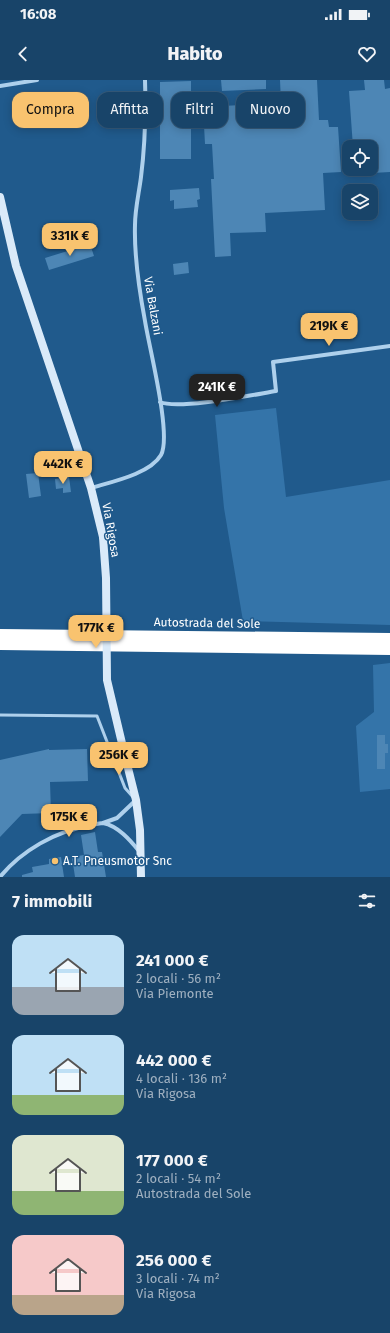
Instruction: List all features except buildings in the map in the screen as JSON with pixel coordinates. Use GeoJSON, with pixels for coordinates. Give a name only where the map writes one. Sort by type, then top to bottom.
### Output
{"type":"FeatureCollection","features":[{"type":"Feature","properties":{"kind":"highway","name":"Autostrada del Sole"},"geometry":{"type":"LineString","coordinates":[[0,635],[390,640]]}},
{"type":"Feature","properties":{"kind":"highway","name":"Autostrada del Sole"},"geometry":{"type":"LineString","coordinates":[[0,644],[390,648]]}},
{"type":"Feature","properties":{"kind":"main road","name":"Via Rigosa"},"geometry":{"type":"LineString","coordinates":[[0,197],[16,266],[91,488],[103,537],[106,578],[107,680],[136,800],[141,877]]}},
{"type":"Feature","properties":{"kind":"street"},"geometry":{"type":"LineString","coordinates":[[0,86],[37,80]]}},
{"type":"Feature","properties":{"kind":"street","name":"Via Balzani"},"geometry":{"type":"LineString","coordinates":[[91,488],[144,470],[161,455],[165,439],[160,402],[136,268],[134,224],[142,175],[146,118],[145,80]]}},
{"type":"Feature","properties":{"kind":"street"},"geometry":{"type":"LineString","coordinates":[[160,402],[167,405],[184,405],[276,391],[272,362],[389,347]]}},
{"type":"Feature","properties":{"kind":"street"},"geometry":{"type":"LineString","coordinates":[[0,877],[18,860],[50,838],[66,831],[103,823],[117,818],[136,800]]}},
{"type":"Feature","properties":{"kind":"street"},"geometry":{"type":"LineString","coordinates":[[103,823],[116,828],[126,836],[140,852]]}},
{"type":"Feature","properties":{"kind":"lane"},"geometry":{"type":"LineString","coordinates":[[0,715],[97,716],[127,792],[136,800]]}},
{"type":"Feature","properties":{"kind":"shaded area"},"geometry":{"type":"Polygon","coordinates":[[[276,408],[286,497],[390,480],[390,625],[243,621],[224,508],[215,415],[276,408]]]}},
{"type":"Feature","properties":{"kind":"shaded area"},"geometry":{"type":"Polygon","coordinates":[[[390,663],[390,789],[360,792],[356,726],[374,712],[373,665],[390,663]]]}},
{"type":"Feature","properties":{"kind":"place","name":"A.T. Pneusmotor Snc"},"geometry":{"type":"Point","coordinates":[55,861]}}]}
